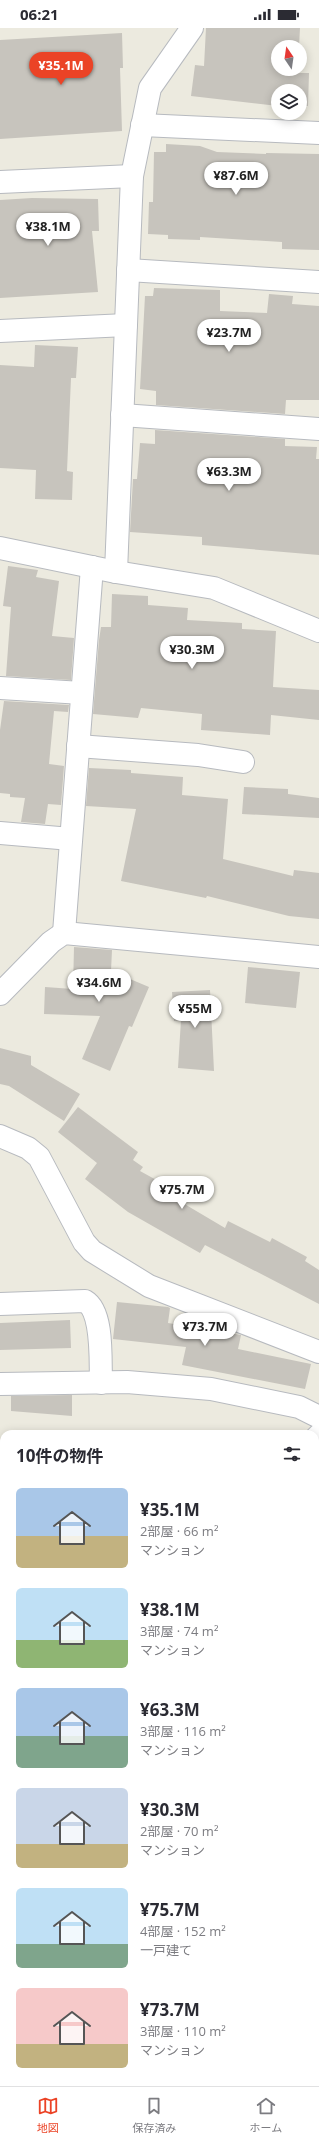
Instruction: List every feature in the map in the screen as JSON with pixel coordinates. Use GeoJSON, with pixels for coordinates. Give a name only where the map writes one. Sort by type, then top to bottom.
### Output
{"type":"FeatureCollection","features":[{"type":"Feature","properties":{"kind":"street"},"geometry":{"type":"LineString","coordinates":[[116,572],[132,176],[150,88],[192,28]]}},
{"type":"Feature","properties":{"kind":"street"},"geometry":{"type":"LineString","coordinates":[[142,125],[319,133]]}},
{"type":"Feature","properties":{"kind":"street"},"geometry":{"type":"LineString","coordinates":[[0,182],[132,176]]}},
{"type":"Feature","properties":{"kind":"street"},"geometry":{"type":"LineString","coordinates":[[128,270],[319,282]]}},
{"type":"Feature","properties":{"kind":"street"},"geometry":{"type":"LineString","coordinates":[[0,331],[126,324]]}},
{"type":"Feature","properties":{"kind":"street"},"geometry":{"type":"LineString","coordinates":[[122,415],[319,429]]}},
{"type":"Feature","properties":{"kind":"street"},"geometry":{"type":"LineString","coordinates":[[0,548],[116,572],[214,588],[319,631]]}},
{"type":"Feature","properties":{"kind":"street"},"geometry":{"type":"LineString","coordinates":[[64,933],[92,567]]}},
{"type":"Feature","properties":{"kind":"street"},"geometry":{"type":"LineString","coordinates":[[0,688],[82,693]]}},
{"type":"Feature","properties":{"kind":"street"},"geometry":{"type":"LineString","coordinates":[[78,746],[198,755],[243,762]]}},
{"type":"Feature","properties":{"kind":"street"},"geometry":{"type":"LineString","coordinates":[[0,833],[71,838]]}},
{"type":"Feature","properties":{"kind":"street"},"geometry":{"type":"LineString","coordinates":[[0,994],[51,942],[64,933],[319,957]]}},
{"type":"Feature","properties":{"kind":"street"},"geometry":{"type":"LineString","coordinates":[[0,1136],[28,1148],[40,1156],[84,1242],[92,1251],[149,1286],[319,1352]]}},
{"type":"Feature","properties":{"kind":"street"},"geometry":{"type":"LineString","coordinates":[[0,1304],[85,1301],[90,1304],[97,1318],[101,1383]]}},
{"type":"Feature","properties":{"kind":"street"},"geometry":{"type":"LineString","coordinates":[[0,1384],[127,1382],[211,1389],[299,1407],[319,1417]]}},
{"type":"Feature","properties":{"kind":"building"},"geometry":{"type":"Polygon","coordinates":[[[206,28],[300,28],[299,40],[271,40],[271,76],[307,76],[307,73],[309,73],[308,106],[307,84],[271,84],[271,105],[191,96],[195,65],[204,66],[206,28]]]}},
{"type":"Feature","properties":{"kind":"building"},"geometry":{"type":"Polygon","coordinates":[[[122,33],[123,68],[120,68],[122,131],[0,139],[0,40],[122,33]]]}},
{"type":"Feature","properties":{"kind":"building"},"geometry":{"type":"Polygon","coordinates":[[[166,144],[200,146],[217,152],[319,154],[319,250],[282,249],[282,242],[200,237],[200,240],[168,239],[168,235],[148,234],[149,202],[153,202],[154,152],[166,152],[166,144]]]}},
{"type":"Feature","properties":{"kind":"building"},"geometry":{"type":"Polygon","coordinates":[[[32,198],[98,199],[99,231],[92,231],[98,292],[0,298],[0,200],[32,198]]]}},
{"type":"Feature","properties":{"kind":"building"},"geometry":{"type":"Polygon","coordinates":[[[154,288],[220,290],[220,311],[267,313],[269,294],[293,296],[292,304],[319,306],[319,400],[286,400],[285,414],[156,405],[156,391],[140,389],[145,296],[153,296],[154,288]]]}},
{"type":"Feature","properties":{"kind":"building"},"geometry":{"type":"Polygon","coordinates":[[[35,345],[78,347],[76,378],[71,378],[67,471],[73,472],[72,500],[35,499],[36,470],[0,468],[0,365],[34,367],[35,345]]]}},
{"type":"Feature","properties":{"kind":"building"},"geometry":{"type":"Polygon","coordinates":[[[155,430],[285,439],[285,446],[317,447],[316,459],[319,459],[319,555],[202,545],[202,537],[130,532],[133,479],[137,479],[140,443],[155,444],[155,430]]]}},
{"type":"Feature","properties":{"kind":"building"},"geometry":{"type":"Polygon","coordinates":[[[8,566],[38,570],[36,577],[59,581],[52,636],[74,638],[71,680],[6,676],[11,607],[3,606],[8,566]]]}},
{"type":"Feature","properties":{"kind":"building"},"geometry":{"type":"Polygon","coordinates":[[[112,594],[148,596],[148,605],[188,608],[187,620],[242,623],[242,629],[276,631],[273,687],[319,690],[319,720],[271,715],[270,735],[201,730],[202,714],[141,708],[138,718],[93,714],[101,627],[111,627],[112,594]]]}},
{"type":"Feature","properties":{"kind":"building"},"geometry":{"type":"Polygon","coordinates":[[[4,701],[69,705],[68,712],[54,711],[49,764],[64,766],[61,805],[48,804],[45,824],[21,822],[25,798],[10,797],[10,794],[0,793],[0,730],[4,701]]]}},
{"type":"Feature","properties":{"kind":"building"},"geometry":{"type":"Polygon","coordinates":[[[89,768],[131,770],[131,773],[183,777],[182,795],[228,799],[223,859],[293,876],[294,870],[319,873],[319,919],[289,916],[207,896],[206,898],[121,881],[136,809],[86,806],[89,768]]]}},
{"type":"Feature","properties":{"kind":"building"},"geometry":{"type":"Polygon","coordinates":[[[244,787],[288,789],[288,794],[319,798],[319,818],[242,814],[244,787]]]}},
{"type":"Feature","properties":{"kind":"building"},"geometry":{"type":"Polygon","coordinates":[[[74,947],[112,950],[111,971],[149,987],[132,1027],[129,1026],[110,1071],[82,1059],[100,1016],[44,1014],[45,987],[73,989],[74,947]]]}},
{"type":"Feature","properties":{"kind":"building"},"geometry":{"type":"Polygon","coordinates":[[[248,967],[300,972],[296,1008],[245,1003],[248,967]]]}},
{"type":"Feature","properties":{"kind":"building"},"geometry":{"type":"Polygon","coordinates":[[[210,990],[214,1071],[178,1068],[181,1020],[174,1021],[172,992],[210,990]]]}},
{"type":"Feature","properties":{"kind":"building"},"geometry":{"type":"Polygon","coordinates":[[[0,1048],[31,1056],[31,1065],[80,1094],[64,1121],[9,1086],[0,1084],[0,1048]]]}},
{"type":"Feature","properties":{"kind":"building"},"geometry":{"type":"Polygon","coordinates":[[[78,1107],[138,1152],[133,1160],[143,1167],[140,1171],[180,1193],[176,1199],[225,1228],[228,1221],[270,1242],[272,1238],[307,1257],[305,1261],[319,1270],[319,1304],[205,1245],[200,1253],[128,1212],[85,1179],[97,1163],[58,1132],[78,1107]]]}},
{"type":"Feature","properties":{"kind":"building"},"geometry":{"type":"Polygon","coordinates":[[[117,1302],[168,1307],[170,1308],[168,1323],[241,1335],[238,1349],[311,1364],[305,1389],[182,1365],[186,1347],[113,1339],[117,1302]]]}},
{"type":"Feature","properties":{"kind":"building"},"geometry":{"type":"Polygon","coordinates":[[[70,1320],[71,1348],[0,1350],[0,1323],[70,1320]]]}},
{"type":"Feature","properties":{"kind":"building"},"geometry":{"type":"Polygon","coordinates":[[[72,1395],[72,1416],[11,1411],[11,1396],[72,1395]]]}}]}
